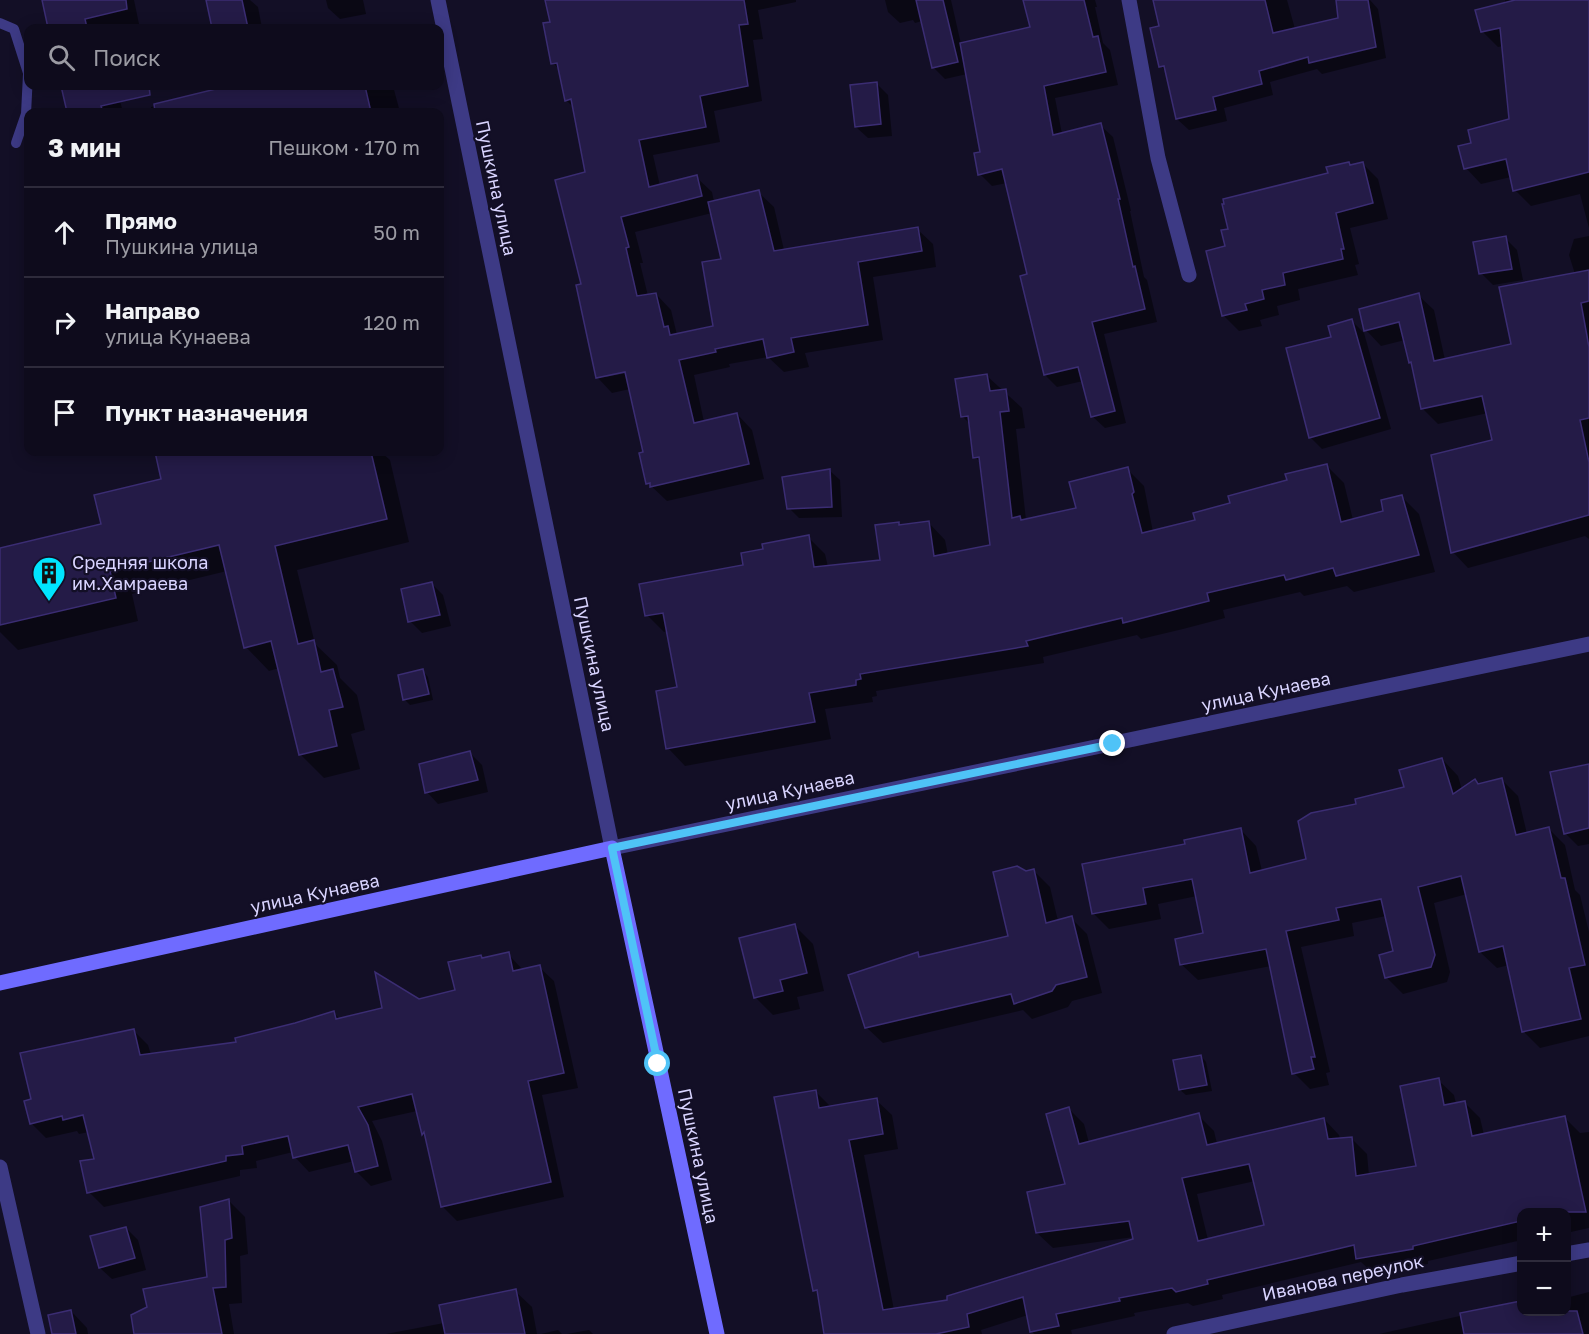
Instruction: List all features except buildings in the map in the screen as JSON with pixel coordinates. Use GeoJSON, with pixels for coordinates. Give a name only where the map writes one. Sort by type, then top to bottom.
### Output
{"type":"FeatureCollection","features":[{"type":"Feature","properties":{"kind":"main road","name":"улица Кунаева"},"geometry":{"type":"LineString","coordinates":[[0,982],[612,848]]}},
{"type":"Feature","properties":{"kind":"main road","name":"Пушкина улица"},"geometry":{"type":"LineString","coordinates":[[612,848],[717,1334]]}},
{"type":"Feature","properties":{"kind":"street","name":"Пушкина улица"},"geometry":{"type":"LineString","coordinates":[[438,0],[443,24]]}},
{"type":"Feature","properties":{"kind":"street"},"geometry":{"type":"LineString","coordinates":[[1129,0],[1158,158],[1189,275]]}},
{"type":"Feature","properties":{"kind":"street","name":"Пушкина улица"},"geometry":{"type":"LineString","coordinates":[[444,29],[612,848]]}},
{"type":"Feature","properties":{"kind":"street","name":"улица Кунаева"},"geometry":{"type":"LineString","coordinates":[[612,848],[1589,644]]}},
{"type":"Feature","properties":{"kind":"street"},"geometry":{"type":"LineString","coordinates":[[0,1167],[38,1334]]}},
{"type":"Feature","properties":{"kind":"street"},"geometry":{"type":"LineString","coordinates":[[1571,1253],[1589,1250]]}},
{"type":"Feature","properties":{"kind":"street","name":"Иванова переулок"},"geometry":{"type":"LineString","coordinates":[[1174,1334],[1402,1285],[1517,1264]]}},
{"type":"Feature","properties":{"kind":"lane"},"geometry":{"type":"LineString","coordinates":[[0,23],[14,29],[24,61]]}},
{"type":"Feature","properties":{"kind":"lane"},"geometry":{"type":"LineString","coordinates":[[26,108],[27,90]]}},
{"type":"Feature","properties":{"kind":"lane"},"geometry":{"type":"LineString","coordinates":[[16,143],[24,120]]}},
{"type":"Feature","properties":{"kind":"place","name":"Средняя школа им.Хамраева"},"geometry":{"type":"Point","coordinates":[49,602]}},
{"type":"Feature","properties":{"kind":"route"},"geometry":{"type":"LineString","coordinates":[[658,1064],[612,848],[1113,744]]}}]}
